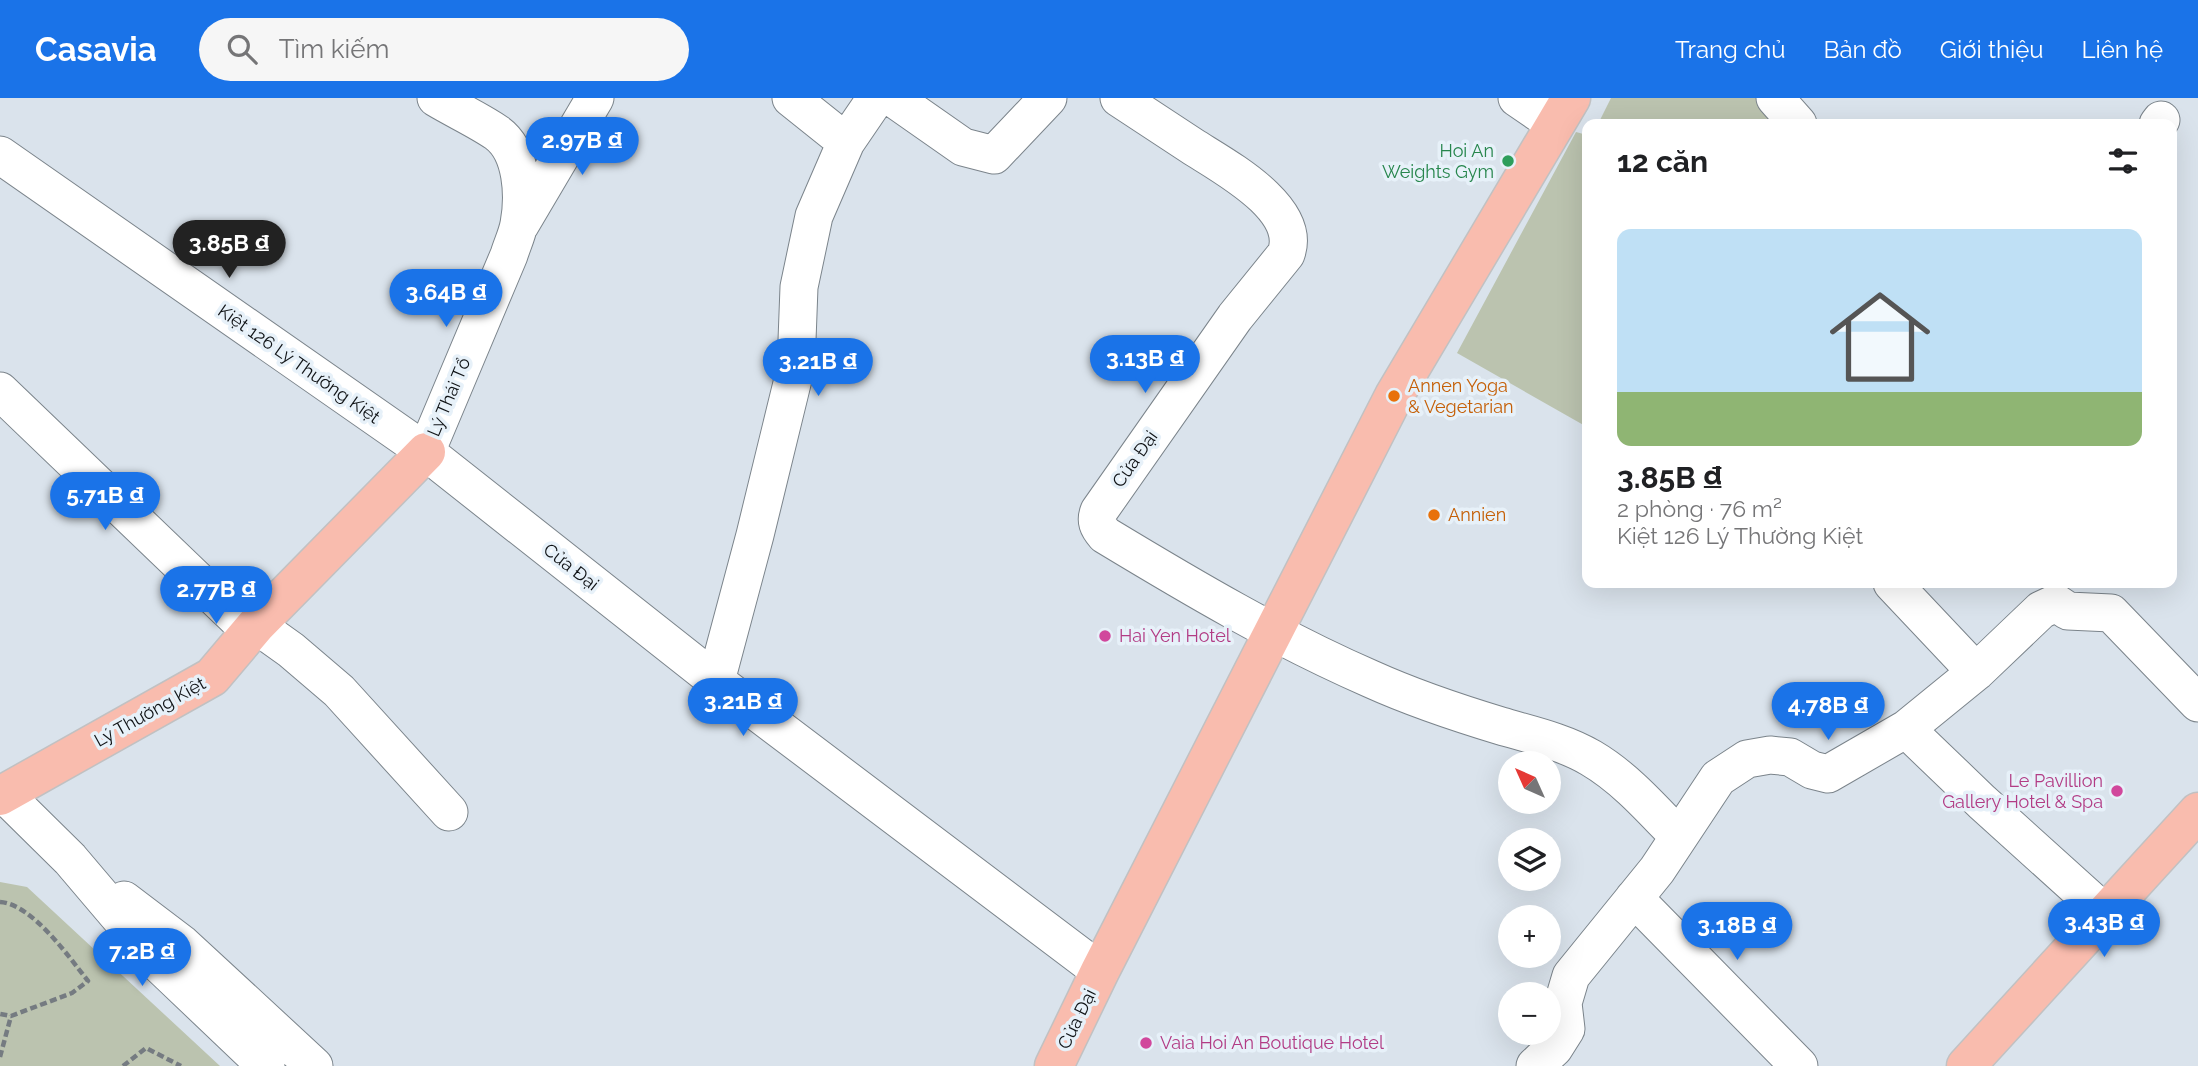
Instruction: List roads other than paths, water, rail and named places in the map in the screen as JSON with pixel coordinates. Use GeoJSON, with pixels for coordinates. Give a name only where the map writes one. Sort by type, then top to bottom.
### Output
{"type":"FeatureCollection","features":[{"type":"Feature","properties":{"kind":"main road","name":"Cửa Đại"},"geometry":{"type":"LineString","coordinates":[[1054,1066],[1394,396],[1563,111]]}},
{"type":"Feature","properties":{"kind":"main road","name":"Lý Thường Kiệt"},"geometry":{"type":"LineString","coordinates":[[2,795],[212,677],[253,628],[426,452]]}},
{"type":"Feature","properties":{"kind":"main road"},"geometry":{"type":"LineString","coordinates":[[1966,1066],[2198,812]]}},
{"type":"Feature","properties":{"kind":"street","name":"Lý Thái Tổ"},"geometry":{"type":"LineString","coordinates":[[426,452],[509,255],[519,226],[522,192],[510,148],[499,135],[436,98]]}},
{"type":"Feature","properties":{"kind":"street"},"geometry":{"type":"LineString","coordinates":[[519,226],[595,98]]}},
{"type":"Feature","properties":{"kind":"street"},"geometry":{"type":"LineString","coordinates":[[791,98],[846,142]]}},
{"type":"Feature","properties":{"kind":"street"},"geometry":{"type":"LineString","coordinates":[[716,681],[796,367],[799,287],[814,216],[846,142],[876,98]]}},
{"type":"Feature","properties":{"kind":"street"},"geometry":{"type":"LineString","coordinates":[[893,98],[963,147],[995,155],[1048,98]]}},
{"type":"Feature","properties":{"kind":"street","name":"Cửa Đại"},"geometry":{"type":"LineString","coordinates":[[1119,98],[1260,192],[1281,218],[1290,243],[1286,254],[1235,317],[1099,511],[1097,525],[1105,535],[1171,575],[1274,632]]}},
{"type":"Feature","properties":{"kind":"street"},"geometry":{"type":"LineString","coordinates":[[1517,98],[1563,111]]}},
{"type":"Feature","properties":{"kind":"street"},"geometry":{"type":"LineString","coordinates":[[1775,98],[1794,119]]}},
{"type":"Feature","properties":{"kind":"street","name":"Kiệt 126 Lý Thường Kiệt"},"geometry":{"type":"LineString","coordinates":[[0,155],[426,452]]}},
{"type":"Feature","properties":{"kind":"street"},"geometry":{"type":"LineString","coordinates":[[0,391],[253,628],[291,650],[339,691],[449,812]]}},
{"type":"Feature","properties":{"kind":"street","name":"Cửa Đại"},"geometry":{"type":"LineString","coordinates":[[426,452],[716,681],[1100,971]]}},
{"type":"Feature","properties":{"kind":"street"},"geometry":{"type":"LineString","coordinates":[[1897,588],[1976,672]]}},
{"type":"Feature","properties":{"kind":"street"},"geometry":{"type":"LineString","coordinates":[[1535,1066],[1554,1048],[1566,1029],[1563,1003],[1571,976],[1657,870],[1718,778],[1746,759],[1770,755],[1790,757],[1812,770],[1828,774],[1906,729],[1976,672],[2041,610],[2049,593],[2068,611],[2110,613],[2198,703]]}},
{"type":"Feature","properties":{"kind":"street"},"geometry":{"type":"LineString","coordinates":[[1274,632],[1371,679],[1435,704],[1548,740],[1592,758],[1629,788],[1678,836]]}},
{"type":"Feature","properties":{"kind":"street"},"geometry":{"type":"LineString","coordinates":[[1906,729],[2106,914]]}},
{"type":"Feature","properties":{"kind":"street"},"geometry":{"type":"LineString","coordinates":[[2,795],[70,859],[182,944],[314,1066]]}},
{"type":"Feature","properties":{"kind":"street"},"geometry":{"type":"LineString","coordinates":[[70,859],[160,965],[266,1066]]}},
{"type":"Feature","properties":{"kind":"street"},"geometry":{"type":"LineString","coordinates":[[1634,898],[1798,1066]]}},
{"type":"Feature","properties":{"kind":"place","name":"Hoi An Weights Gym"},"geometry":{"type":"Point","coordinates":[1508,161]}},
{"type":"Feature","properties":{"kind":"place","name":"Annen Yoga & Vegetarian"},"geometry":{"type":"Point","coordinates":[1394,396]}},
{"type":"Feature","properties":{"kind":"place","name":"Annien"},"geometry":{"type":"Point","coordinates":[1434,515]}},
{"type":"Feature","properties":{"kind":"place","name":"Hai Yen Hotel"},"geometry":{"type":"Point","coordinates":[1105,636]}},
{"type":"Feature","properties":{"kind":"place","name":"Le Pavillion Gallery Hotel & Spa"},"geometry":{"type":"Point","coordinates":[2117,791]}},
{"type":"Feature","properties":{"kind":"place","name":"Vaia Hoi An Boutique Hotel"},"geometry":{"type":"Point","coordinates":[1146,1043]}}]}
